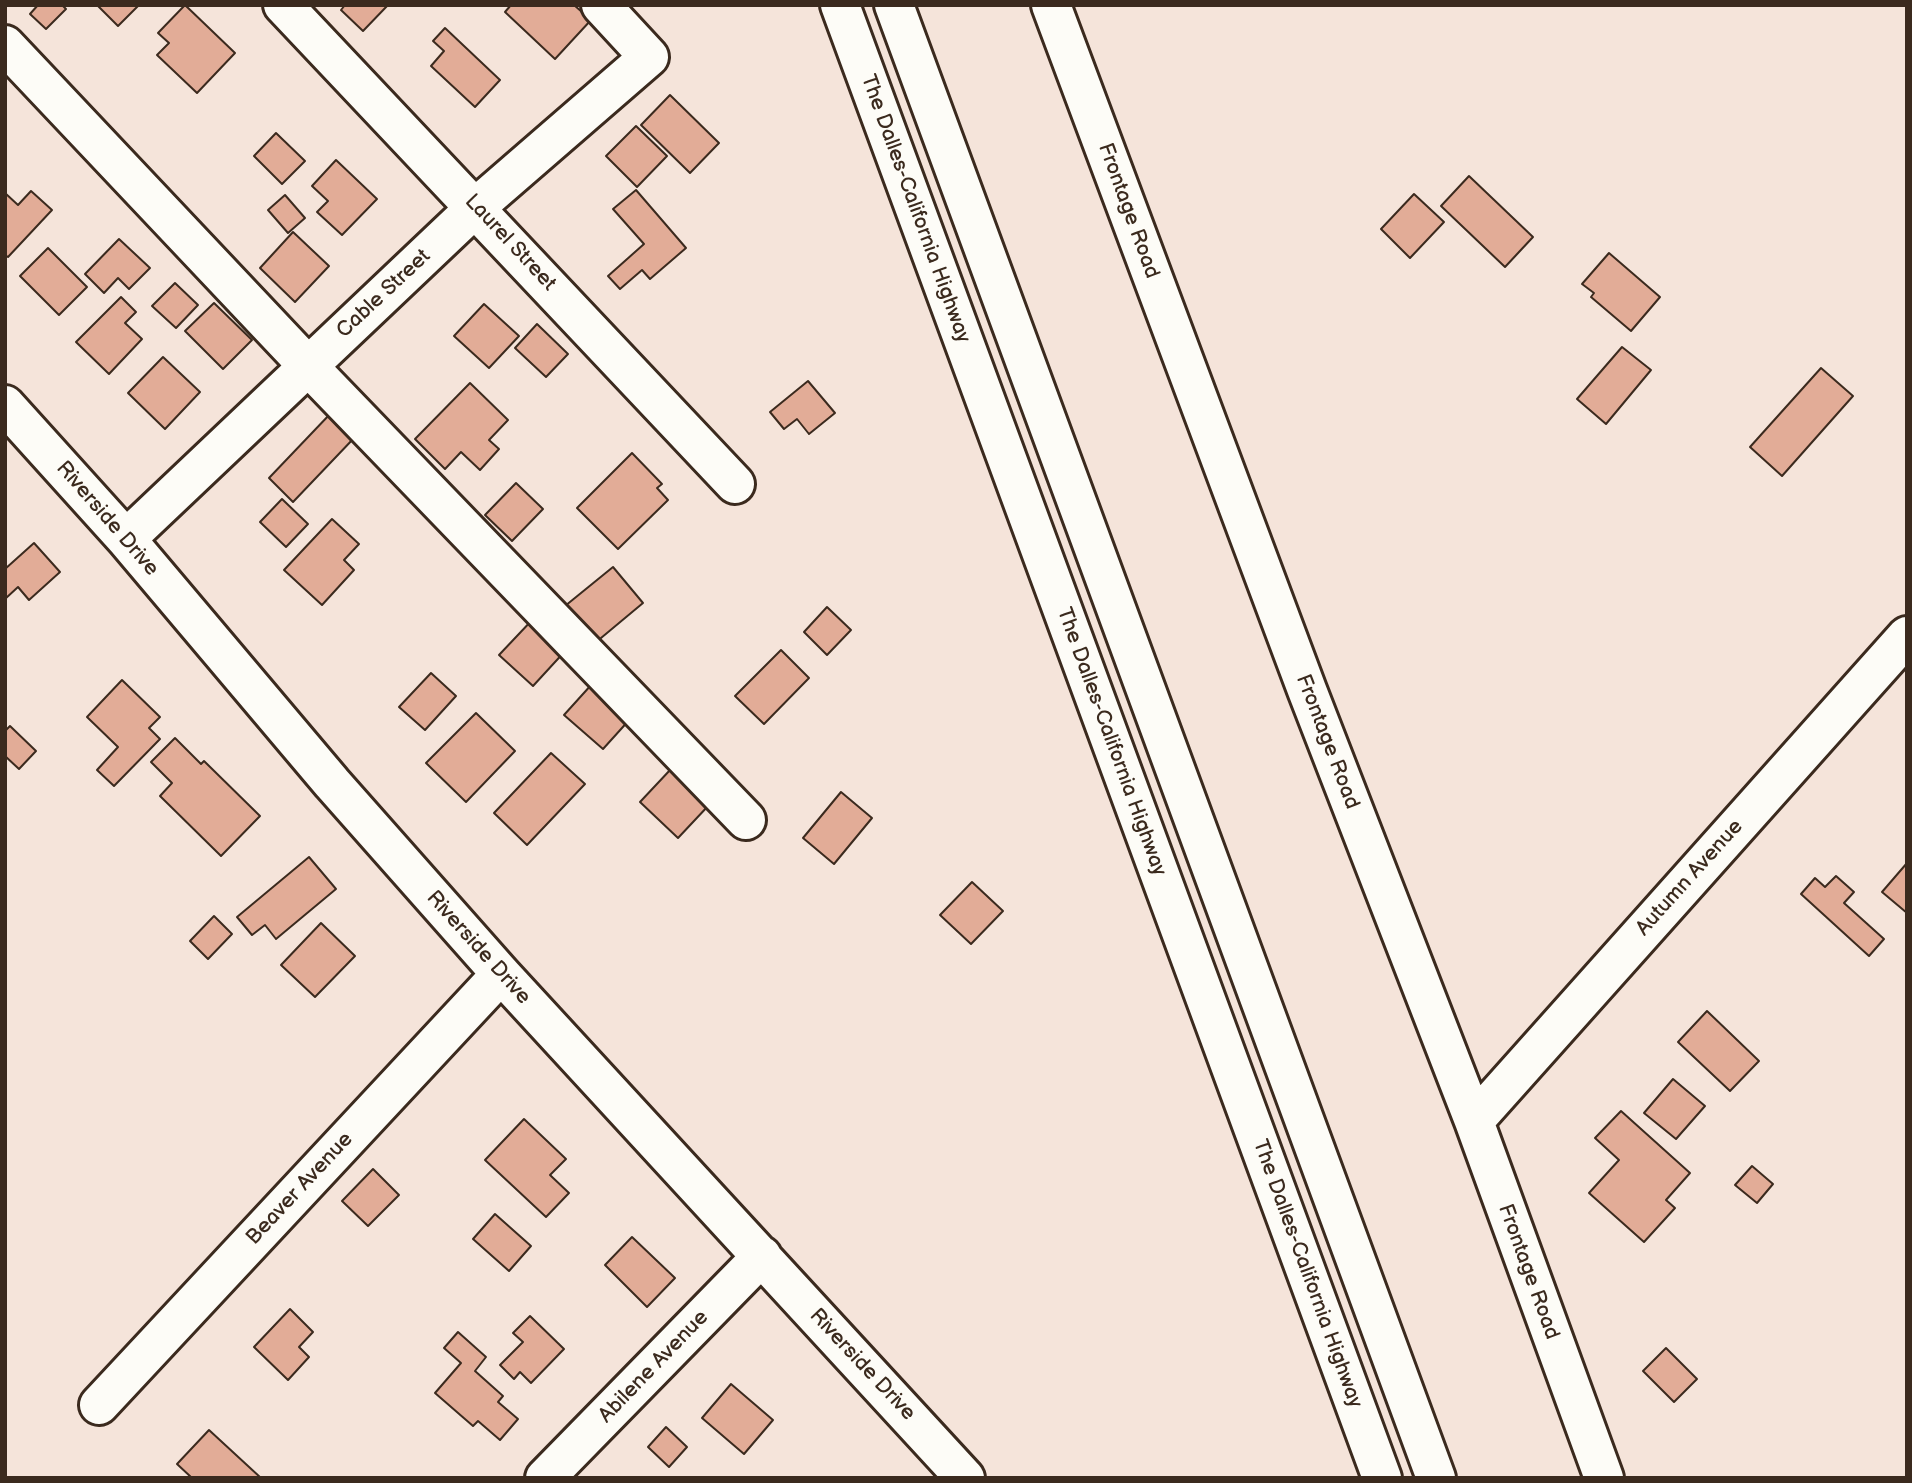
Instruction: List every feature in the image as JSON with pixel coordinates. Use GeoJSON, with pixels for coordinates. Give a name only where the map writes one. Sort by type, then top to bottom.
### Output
{"type":"FeatureCollection","features":[{"type":"Feature","properties":{"kind":"main road","name":"Laurel Street"},"geometry":{"type":"LineString","coordinates":[[283,5],[735,484]]}},
{"type":"Feature","properties":{"kind":"main road","name":"Cable Street"},"geometry":{"type":"LineString","coordinates":[[126,539],[476,207],[649,57],[601,5]]}},
{"type":"Feature","properties":{"kind":"main road","name":"The Dalles-California Highway"},"geometry":{"type":"LineString","coordinates":[[840,5],[1382,1478]]}},
{"type":"Feature","properties":{"kind":"main road"},"geometry":{"type":"LineString","coordinates":[[894,5],[1436,1478]]}},
{"type":"Feature","properties":{"kind":"main road","name":"Frontage Road"},"geometry":{"type":"LineString","coordinates":[[1051,5],[1302,677],[1474,1121],[1604,1478]]}},
{"type":"Feature","properties":{"kind":"main road"},"geometry":{"type":"LineString","coordinates":[[5,45],[308,366],[746,820]]}},
{"type":"Feature","properties":{"kind":"main road","name":"Riverside Drive"},"geometry":{"type":"LineString","coordinates":[[5,405],[126,539],[332,783],[501,974],[965,1478]]}},
{"type":"Feature","properties":{"kind":"main road","name":"Autumn Avenue"},"geometry":{"type":"LineString","coordinates":[[1474,1121],[1907,636]]}},
{"type":"Feature","properties":{"kind":"main road","name":"Beaver Avenue"},"geometry":{"type":"LineString","coordinates":[[99,1405],[501,974]]}},
{"type":"Feature","properties":{"kind":"main road","name":"Abilene Avenue"},"geometry":{"type":"LineString","coordinates":[[545,1478],[762,1256]]}},
{"type":"Feature","properties":{"kind":"building"},"geometry":{"type":"Polygon","coordinates":[[[38,5],[62,5],[66,9],[46,29],[30,14],[38,5]]]}},
{"type":"Feature","properties":{"kind":"building"},"geometry":{"type":"Polygon","coordinates":[[[97,5],[139,5],[118,26],[97,5]]]}},
{"type":"Feature","properties":{"kind":"building"},"geometry":{"type":"Polygon","coordinates":[[[185,5],[235,53],[197,93],[157,55],[169,43],[158,33],[185,5]]]}},
{"type":"Feature","properties":{"kind":"building"},"geometry":{"type":"Polygon","coordinates":[[[345,5],[388,5],[363,31],[341,10],[345,5]]]}},
{"type":"Feature","properties":{"kind":"building"},"geometry":{"type":"Polygon","coordinates":[[[511,5],[574,5],[591,20],[555,59],[505,12],[511,5]]]}},
{"type":"Feature","properties":{"kind":"building"},"geometry":{"type":"Polygon","coordinates":[[[445,28],[500,80],[475,107],[431,66],[444,51],[433,41],[445,28]]]}},
{"type":"Feature","properties":{"kind":"building"},"geometry":{"type":"Polygon","coordinates":[[[670,95],[719,143],[690,173],[641,125],[670,95]]]}},
{"type":"Feature","properties":{"kind":"building"},"geometry":{"type":"Polygon","coordinates":[[[636,126],[667,156],[637,187],[606,156],[636,126]]]}},
{"type":"Feature","properties":{"kind":"building"},"geometry":{"type":"Polygon","coordinates":[[[276,133],[305,161],[282,184],[254,156],[276,133]]]}},
{"type":"Feature","properties":{"kind":"building"},"geometry":{"type":"Polygon","coordinates":[[[336,160],[377,199],[342,235],[317,212],[328,201],[312,186],[336,160]]]}},
{"type":"Feature","properties":{"kind":"building"},"geometry":{"type":"Polygon","coordinates":[[[1469,176],[1533,237],[1505,267],[1441,206],[1469,176]]]}},
{"type":"Feature","properties":{"kind":"building"},"geometry":{"type":"Polygon","coordinates":[[[636,190],[686,248],[650,279],[642,270],[620,289],[608,276],[644,244],[613,209],[636,190]]]}},
{"type":"Feature","properties":{"kind":"building"},"geometry":{"type":"Polygon","coordinates":[[[31,191],[52,210],[8,257],[5,255],[5,193],[18,205],[31,191]]]}},
{"type":"Feature","properties":{"kind":"building"},"geometry":{"type":"Polygon","coordinates":[[[1414,194],[1444,222],[1410,258],[1381,229],[1414,194]]]}},
{"type":"Feature","properties":{"kind":"building"},"geometry":{"type":"Polygon","coordinates":[[[285,195],[305,218],[288,233],[268,210],[285,195]]]}},
{"type":"Feature","properties":{"kind":"building"},"geometry":{"type":"Polygon","coordinates":[[[293,232],[329,266],[295,302],[260,268],[293,232]]]}},
{"type":"Feature","properties":{"kind":"building"},"geometry":{"type":"Polygon","coordinates":[[[119,239],[150,268],[129,289],[118,278],[104,293],[85,274],[119,239]]]}},
{"type":"Feature","properties":{"kind":"building"},"geometry":{"type":"Polygon","coordinates":[[[48,248],[87,287],[59,315],[20,276],[48,248]]]}},
{"type":"Feature","properties":{"kind":"building"},"geometry":{"type":"Polygon","coordinates":[[[1609,253],[1660,297],[1631,331],[1591,297],[1594,293],[1582,284],[1609,253]]]}},
{"type":"Feature","properties":{"kind":"building"},"geometry":{"type":"Polygon","coordinates":[[[175,283],[198,305],[176,328],[152,306],[175,283]]]}},
{"type":"Feature","properties":{"kind":"building"},"geometry":{"type":"Polygon","coordinates":[[[121,297],[136,312],[125,323],[142,339],[109,374],[76,342],[121,297]]]}},
{"type":"Feature","properties":{"kind":"building"},"geometry":{"type":"Polygon","coordinates":[[[214,303],[252,340],[223,369],[185,331],[214,303]]]}},
{"type":"Feature","properties":{"kind":"building"},"geometry":{"type":"Polygon","coordinates":[[[484,304],[519,336],[489,368],[454,336],[484,304]]]}},
{"type":"Feature","properties":{"kind":"building"},"geometry":{"type":"Polygon","coordinates":[[[537,324],[568,354],[546,377],[515,348],[537,324]]]}},
{"type":"Feature","properties":{"kind":"building"},"geometry":{"type":"Polygon","coordinates":[[[1622,347],[1651,370],[1606,424],[1577,399],[1622,347]]]}},
{"type":"Feature","properties":{"kind":"building"},"geometry":{"type":"Polygon","coordinates":[[[163,357],[200,392],[165,429],[128,393],[163,357]]]}},
{"type":"Feature","properties":{"kind":"building"},"geometry":{"type":"Polygon","coordinates":[[[1821,368],[1853,396],[1782,476],[1750,447],[1821,368]]]}},
{"type":"Feature","properties":{"kind":"building"},"geometry":{"type":"Polygon","coordinates":[[[808,381],[835,413],[809,434],[797,419],[784,429],[770,412],[808,381]]]}},
{"type":"Feature","properties":{"kind":"building"},"geometry":{"type":"Polygon","coordinates":[[[470,383],[508,420],[489,440],[499,449],[480,470],[461,452],[445,469],[415,439],[470,383]]]}},
{"type":"Feature","properties":{"kind":"building"},"geometry":{"type":"Polygon","coordinates":[[[331,413],[355,437],[293,502],[269,478],[331,413]]]}},
{"type":"Feature","properties":{"kind":"building"},"geometry":{"type":"Polygon","coordinates":[[[632,453],[662,484],[657,488],[668,500],[618,549],[577,508],[632,453]]]}},
{"type":"Feature","properties":{"kind":"building"},"geometry":{"type":"Polygon","coordinates":[[[516,483],[543,509],[512,541],[485,515],[516,483]]]}},
{"type":"Feature","properties":{"kind":"building"},"geometry":{"type":"Polygon","coordinates":[[[282,499],[308,524],[286,547],[260,522],[282,499]]]}},
{"type":"Feature","properties":{"kind":"building"},"geometry":{"type":"Polygon","coordinates":[[[332,519],[359,544],[344,560],[354,570],[322,605],[284,570],[332,519]]]}},
{"type":"Feature","properties":{"kind":"building"},"geometry":{"type":"Polygon","coordinates":[[[34,543],[60,572],[29,600],[18,587],[5,599],[5,569],[34,543]]]}},
{"type":"Feature","properties":{"kind":"building"},"geometry":{"type":"Polygon","coordinates":[[[613,567],[643,603],[595,643],[565,606],[613,567]]]}},
{"type":"Feature","properties":{"kind":"building"},"geometry":{"type":"Polygon","coordinates":[[[827,607],[851,630],[827,655],[804,632],[827,607]]]}},
{"type":"Feature","properties":{"kind":"building"},"geometry":{"type":"Polygon","coordinates":[[[534,618],[567,649],[533,686],[499,655],[534,618]]]}},
{"type":"Feature","properties":{"kind":"building"},"geometry":{"type":"Polygon","coordinates":[[[781,650],[809,678],[764,724],[735,696],[781,650]]]}},
{"type":"Feature","properties":{"kind":"building"},"geometry":{"type":"Polygon","coordinates":[[[431,673],[456,696],[425,730],[399,707],[431,673]]]}},
{"type":"Feature","properties":{"kind":"building"},"geometry":{"type":"Polygon","coordinates":[[[122,680],[160,717],[149,728],[160,739],[114,786],[97,770],[118,747],[87,717],[122,680]]]}},
{"type":"Feature","properties":{"kind":"building"},"geometry":{"type":"Polygon","coordinates":[[[592,684],[631,718],[603,749],[564,715],[592,684]]]}},
{"type":"Feature","properties":{"kind":"building"},"geometry":{"type":"Polygon","coordinates":[[[476,713],[515,751],[466,802],[426,763],[476,713]]]}},
{"type":"Feature","properties":{"kind":"building"},"geometry":{"type":"Polygon","coordinates":[[[10,726],[36,751],[19,769],[5,756],[5,731],[10,726]]]}},
{"type":"Feature","properties":{"kind":"building"},"geometry":{"type":"Polygon","coordinates":[[[175,738],[201,764],[204,761],[260,816],[221,856],[160,796],[172,783],[151,762],[175,738]]]}},
{"type":"Feature","properties":{"kind":"building"},"geometry":{"type":"Polygon","coordinates":[[[551,753],[585,784],[527,845],[494,813],[551,753]]]}},
{"type":"Feature","properties":{"kind":"building"},"geometry":{"type":"Polygon","coordinates":[[[671,769],[709,805],[678,838],[640,802],[671,769]]]}},
{"type":"Feature","properties":{"kind":"building"},"geometry":{"type":"Polygon","coordinates":[[[841,792],[872,818],[834,864],[803,838],[841,792]]]}},
{"type":"Feature","properties":{"kind":"building"},"geometry":{"type":"Polygon","coordinates":[[[309,857],[336,889],[276,939],[265,925],[252,935],[237,917],[309,857]]]}},
{"type":"Feature","properties":{"kind":"building"},"geometry":{"type":"Polygon","coordinates":[[[1907,863],[1907,913],[1882,892],[1907,863]]]}},
{"type":"Feature","properties":{"kind":"building"},"geometry":{"type":"Polygon","coordinates":[[[1836,876],[1854,892],[1844,903],[1884,939],[1869,956],[1801,894],[1815,878],[1825,887],[1836,876]]]}},
{"type":"Feature","properties":{"kind":"building"},"geometry":{"type":"Polygon","coordinates":[[[972,882],[1003,911],[971,944],[940,915],[972,882]]]}},
{"type":"Feature","properties":{"kind":"building"},"geometry":{"type":"Polygon","coordinates":[[[214,916],[232,934],[208,959],[190,941],[214,916]]]}},
{"type":"Feature","properties":{"kind":"building"},"geometry":{"type":"Polygon","coordinates":[[[321,923],[355,956],[315,997],[281,965],[321,923]]]}},
{"type":"Feature","properties":{"kind":"building"},"geometry":{"type":"Polygon","coordinates":[[[1707,1011],[1759,1061],[1730,1091],[1678,1042],[1707,1011]]]}},
{"type":"Feature","properties":{"kind":"building"},"geometry":{"type":"Polygon","coordinates":[[[1673,1079],[1705,1106],[1676,1139],[1644,1113],[1673,1079]]]}},
{"type":"Feature","properties":{"kind":"building"},"geometry":{"type":"Polygon","coordinates":[[[1621,1111],[1690,1173],[1666,1200],[1675,1208],[1644,1242],[1589,1193],[1619,1160],[1595,1138],[1621,1111]]]}},
{"type":"Feature","properties":{"kind":"building"},"geometry":{"type":"Polygon","coordinates":[[[524,1119],[566,1159],[550,1175],[569,1193],[546,1217],[485,1160],[524,1119]]]}},
{"type":"Feature","properties":{"kind":"building"},"geometry":{"type":"Polygon","coordinates":[[[1752,1166],[1773,1184],[1757,1203],[1735,1185],[1752,1166]]]}},
{"type":"Feature","properties":{"kind":"building"},"geometry":{"type":"Polygon","coordinates":[[[373,1169],[399,1195],[368,1226],[342,1201],[373,1169]]]}},
{"type":"Feature","properties":{"kind":"building"},"geometry":{"type":"Polygon","coordinates":[[[495,1214],[531,1246],[509,1271],[473,1239],[495,1214]]]}},
{"type":"Feature","properties":{"kind":"building"},"geometry":{"type":"Polygon","coordinates":[[[632,1237],[675,1278],[647,1307],[605,1265],[632,1237]]]}},
{"type":"Feature","properties":{"kind":"building"},"geometry":{"type":"Polygon","coordinates":[[[290,1309],[313,1332],[299,1347],[309,1357],[288,1380],[254,1347],[290,1309]]]}},
{"type":"Feature","properties":{"kind":"building"},"geometry":{"type":"Polygon","coordinates":[[[530,1316],[564,1349],[531,1383],[520,1372],[514,1379],[500,1365],[523,1342],[513,1333],[530,1316]]]}},
{"type":"Feature","properties":{"kind":"building"},"geometry":{"type":"Polygon","coordinates":[[[458,1332],[486,1357],[475,1371],[503,1396],[498,1402],[518,1419],[500,1440],[478,1421],[473,1426],[435,1393],[461,1363],[444,1348],[458,1332]]]}},
{"type":"Feature","properties":{"kind":"building"},"geometry":{"type":"Polygon","coordinates":[[[1666,1348],[1697,1379],[1674,1402],[1643,1371],[1666,1348]]]}},
{"type":"Feature","properties":{"kind":"building"},"geometry":{"type":"Polygon","coordinates":[[[731,1384],[773,1420],[744,1454],[702,1418],[731,1384]]]}},
{"type":"Feature","properties":{"kind":"building"},"geometry":{"type":"Polygon","coordinates":[[[666,1427],[687,1447],[669,1467],[648,1447],[666,1427]]]}},
{"type":"Feature","properties":{"kind":"building"},"geometry":{"type":"Polygon","coordinates":[[[209,1430],[261,1478],[192,1478],[177,1464],[209,1430]]]}}]}
